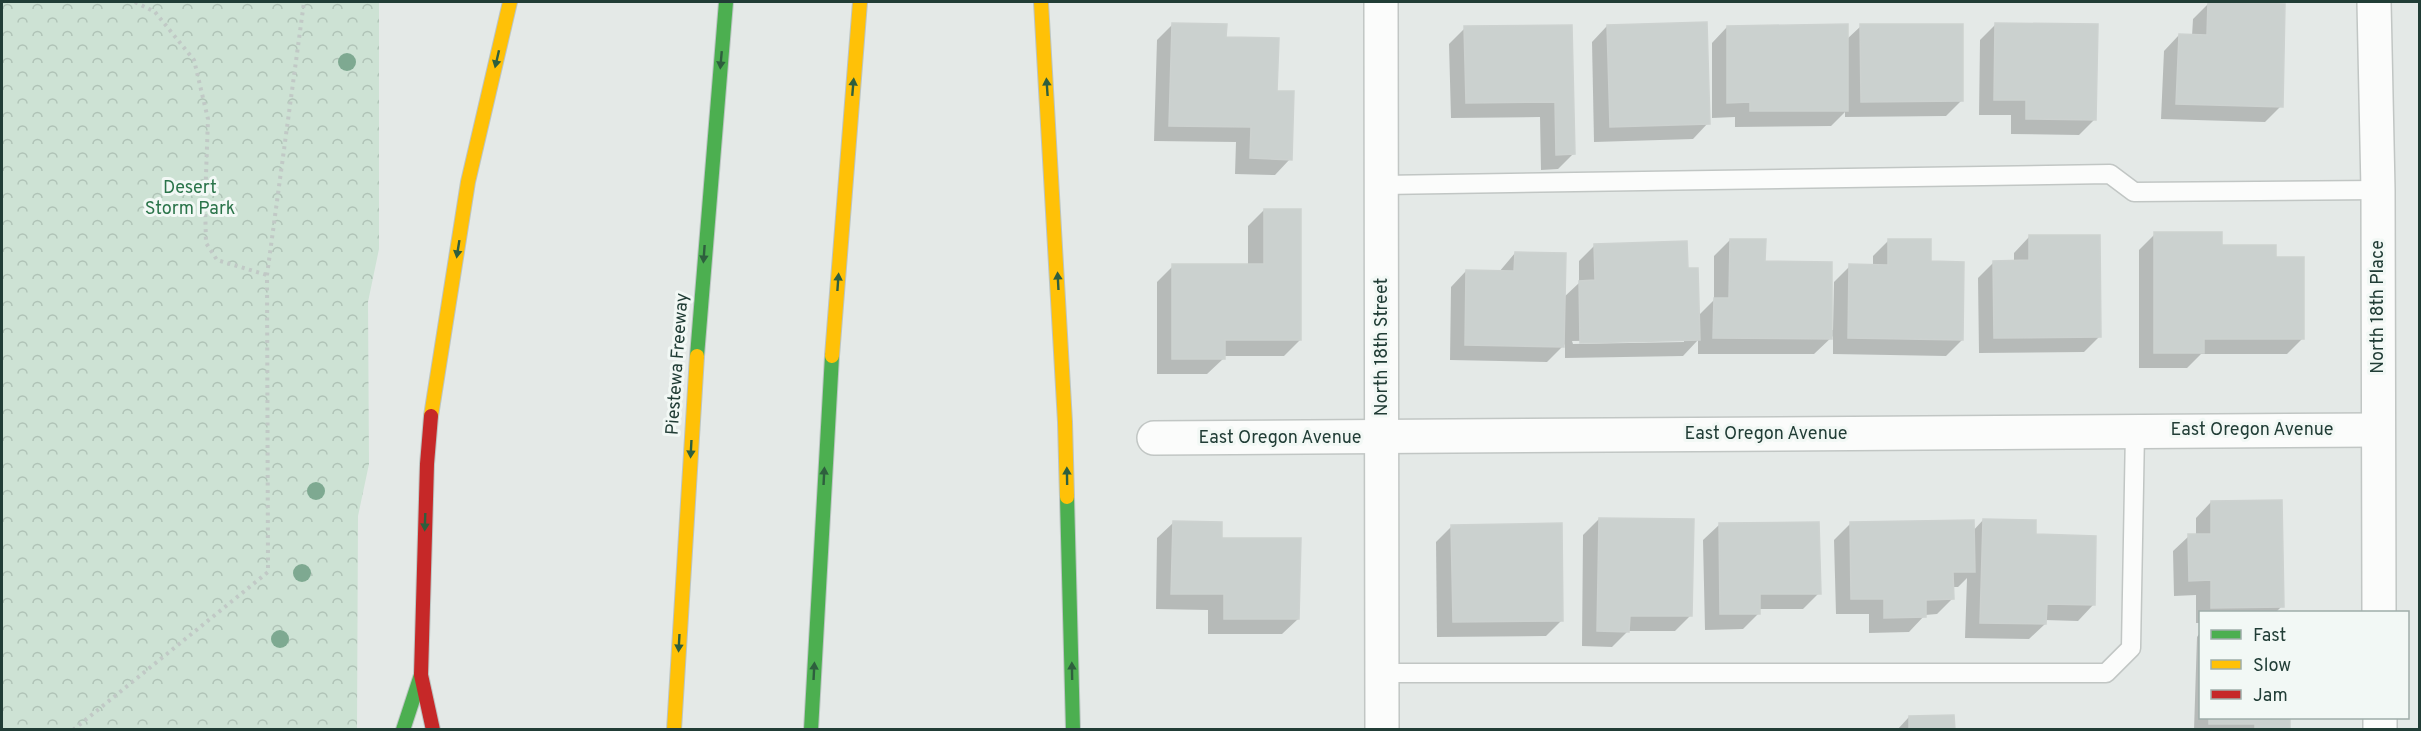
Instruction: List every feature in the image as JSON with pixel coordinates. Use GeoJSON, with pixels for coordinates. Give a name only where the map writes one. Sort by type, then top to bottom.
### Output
{"type":"FeatureCollection","features":[{"type":"Feature","properties":{"kind":"highway"},"geometry":{"type":"LineString","coordinates":[[434,729],[421,675],[427,464],[431,418],[468,182],[510,2]]}},
{"type":"Feature","properties":{"kind":"highway","name":"Piestewa Freeway"},"geometry":{"type":"LineString","coordinates":[[674,729],[692,423],[709,187],[726,2]]}},
{"type":"Feature","properties":{"kind":"highway"},"geometry":{"type":"LineString","coordinates":[[811,729],[827,423],[860,2]]}},
{"type":"Feature","properties":{"kind":"highway"},"geometry":{"type":"LineString","coordinates":[[1041,2],[1065,422],[1073,729]]}},
{"type":"Feature","properties":{"kind":"highway"},"geometry":{"type":"LineString","coordinates":[[403,729],[421,675]]}},
{"type":"Feature","properties":{"kind":"street","name":"North 18th Street"},"geometry":{"type":"LineString","coordinates":[[1381,2],[1382,729]]}},
{"type":"Feature","properties":{"kind":"street","name":"North 18th Place"},"geometry":{"type":"LineString","coordinates":[[2374,2],[2378,190],[2379,611]]}},
{"type":"Feature","properties":{"kind":"street","name":"East Oregon Avenue"},"geometry":{"type":"LineString","coordinates":[[1154,438],[2378,430]]}},
{"type":"Feature","properties":{"kind":"lane"},"geometry":{"type":"LineString","coordinates":[[1382,185],[2110,174],[2134,192],[2378,190]]}},
{"type":"Feature","properties":{"kind":"lane"},"geometry":{"type":"LineString","coordinates":[[1382,673],[2106,673],[2131,648],[2135,431]]}},
{"type":"Feature","properties":{"kind":"path"},"geometry":{"type":"LineString","coordinates":[[135,2],[155,12],[194,60],[208,119],[204,203],[206,243],[217,260],[267,275]]}},
{"type":"Feature","properties":{"kind":"path"},"geometry":{"type":"LineString","coordinates":[[73,729],[268,572],[267,275],[304,2]]}},
{"type":"Feature","properties":{"kind":"green space","name":"Desert Storm Park"},"geometry":{"type":"Polygon","coordinates":[[[2,2],[379,2],[379,249],[368,302],[369,464],[358,516],[357,729],[2,729],[2,2]]]}},
{"type":"Feature","properties":{"kind":"building"},"geometry":{"type":"Polygon","coordinates":[[[2208,2],[2285,4],[2283,107],[2176,104],[2179,34],[2207,35],[2208,2]]]}},
{"type":"Feature","properties":{"kind":"building"},"geometry":{"type":"Polygon","coordinates":[[[1707,22],[1710,124],[1610,127],[1607,25],[1707,22]]]}},
{"type":"Feature","properties":{"kind":"building"},"geometry":{"type":"Polygon","coordinates":[[[1172,23],[1227,24],[1226,37],[1279,38],[1277,91],[1294,91],[1292,160],[1250,158],[1251,127],[1169,126],[1172,23]]]}},
{"type":"Feature","properties":{"kind":"building"},"geometry":{"type":"Polygon","coordinates":[[[1995,23],[2098,24],[2096,120],[2026,119],[2026,100],[1994,100],[1995,23]]]}},
{"type":"Feature","properties":{"kind":"building"},"geometry":{"type":"Polygon","coordinates":[[[1848,24],[1848,111],[1750,111],[1750,102],[1727,103],[1727,26],[1848,24]]]}},
{"type":"Feature","properties":{"kind":"building"},"geometry":{"type":"Polygon","coordinates":[[[1860,24],[1963,24],[1963,101],[1861,102],[1860,24]]]}},
{"type":"Feature","properties":{"kind":"building"},"geometry":{"type":"Polygon","coordinates":[[[1572,25],[1575,154],[1556,155],[1555,102],[1466,103],[1464,26],[1572,25]]]}},
{"type":"Feature","properties":{"kind":"building"},"geometry":{"type":"Polygon","coordinates":[[[1264,209],[1301,209],[1301,340],[1225,340],[1225,359],[1172,359],[1172,264],[1264,264],[1264,209]]]}},
{"type":"Feature","properties":{"kind":"building"},"geometry":{"type":"Polygon","coordinates":[[[2154,232],[2222,232],[2222,245],[2276,245],[2276,257],[2304,257],[2304,339],[2204,339],[2204,353],[2154,353],[2154,232]]]}},
{"type":"Feature","properties":{"kind":"building"},"geometry":{"type":"Polygon","coordinates":[[[2029,235],[2100,235],[2101,337],[1994,338],[1993,261],[2029,260],[2029,235]]]}},
{"type":"Feature","properties":{"kind":"building"},"geometry":{"type":"Polygon","coordinates":[[[1730,239],[1766,239],[1765,261],[1832,262],[1832,339],[1713,338],[1714,298],[1729,298],[1730,239]]]}},
{"type":"Feature","properties":{"kind":"building"},"geometry":{"type":"Polygon","coordinates":[[[1888,239],[1931,239],[1931,261],[1964,262],[1963,340],[1848,338],[1849,264],[1888,265],[1888,239]]]}},
{"type":"Feature","properties":{"kind":"building"},"geometry":{"type":"Polygon","coordinates":[[[1687,241],[1688,268],[1698,268],[1700,340],[1580,343],[1579,281],[1595,280],[1594,244],[1687,241]]]}},
{"type":"Feature","properties":{"kind":"building"},"geometry":{"type":"Polygon","coordinates":[[[1515,252],[1566,253],[1564,347],[1465,345],[1466,270],[1514,271],[1515,252]]]}},
{"type":"Feature","properties":{"kind":"building"},"geometry":{"type":"Polygon","coordinates":[[[2282,500],[2284,607],[2211,608],[2211,580],[2189,581],[2188,534],[2211,534],[2211,501],[2282,500]]]}},
{"type":"Feature","properties":{"kind":"building"},"geometry":{"type":"Polygon","coordinates":[[[1599,518],[1694,519],[1692,616],[1630,616],[1629,632],[1597,631],[1599,518]]]}},
{"type":"Feature","properties":{"kind":"building"},"geometry":{"type":"Polygon","coordinates":[[[1983,519],[2036,520],[2036,534],[2096,536],[2095,605],[2047,604],[2046,624],[1980,623],[1983,519]]]}},
{"type":"Feature","properties":{"kind":"building"},"geometry":{"type":"Polygon","coordinates":[[[1974,520],[1975,572],[1953,572],[1954,599],[1926,600],[1926,617],[1884,618],[1884,599],[1851,599],[1850,522],[1974,520]]]}},
{"type":"Feature","properties":{"kind":"building"},"geometry":{"type":"Polygon","coordinates":[[[1173,521],[1222,522],[1222,538],[1301,538],[1299,619],[1224,619],[1224,594],[1171,594],[1173,521]]]}},
{"type":"Feature","properties":{"kind":"building"},"geometry":{"type":"Polygon","coordinates":[[[1819,522],[1821,594],[1760,594],[1760,614],[1720,614],[1719,523],[1819,522]]]}},
{"type":"Feature","properties":{"kind":"building"},"geometry":{"type":"Polygon","coordinates":[[[1562,523],[1563,621],[1453,622],[1451,525],[1562,523]]]}},
{"type":"Feature","properties":{"kind":"building"},"geometry":{"type":"Polygon","coordinates":[[[1954,715],[1955,730],[1909,730],[1909,716],[1954,715]]]}},
{"type":"Feature","properties":{"kind":"building"},"geometry":{"type":"Polygon","coordinates":[[[2209,719],[2290,719],[2290,730],[2255,730],[2255,724],[2209,724],[2209,719]]]}},
{"type":"Feature","properties":{"kind":"traffic: fast"},"geometry":{"type":"LineString","coordinates":[[697,356],[726,2]]}},
{"type":"Feature","properties":{"kind":"traffic: fast"},"geometry":{"type":"LineString","coordinates":[[811,730],[832,356]]}},
{"type":"Feature","properties":{"kind":"traffic: fast"},"geometry":{"type":"LineString","coordinates":[[1067,497],[1073,730]]}},
{"type":"Feature","properties":{"kind":"traffic: fast"},"geometry":{"type":"LineString","coordinates":[[403,730],[421,675]]}},
{"type":"Feature","properties":{"kind":"traffic: slow"},"geometry":{"type":"LineString","coordinates":[[431,416],[468,182],[510,2]]}},
{"type":"Feature","properties":{"kind":"traffic: slow"},"geometry":{"type":"LineString","coordinates":[[832,356],[860,2]]}},
{"type":"Feature","properties":{"kind":"traffic: slow"},"geometry":{"type":"LineString","coordinates":[[1041,2],[1065,422],[1067,497]]}},
{"type":"Feature","properties":{"kind":"traffic: slow"},"geometry":{"type":"LineString","coordinates":[[674,730],[697,356]]}},
{"type":"Feature","properties":{"kind":"traffic: jam"},"geometry":{"type":"LineString","coordinates":[[431,416],[427,464],[421,675],[433,730]]}}]}
